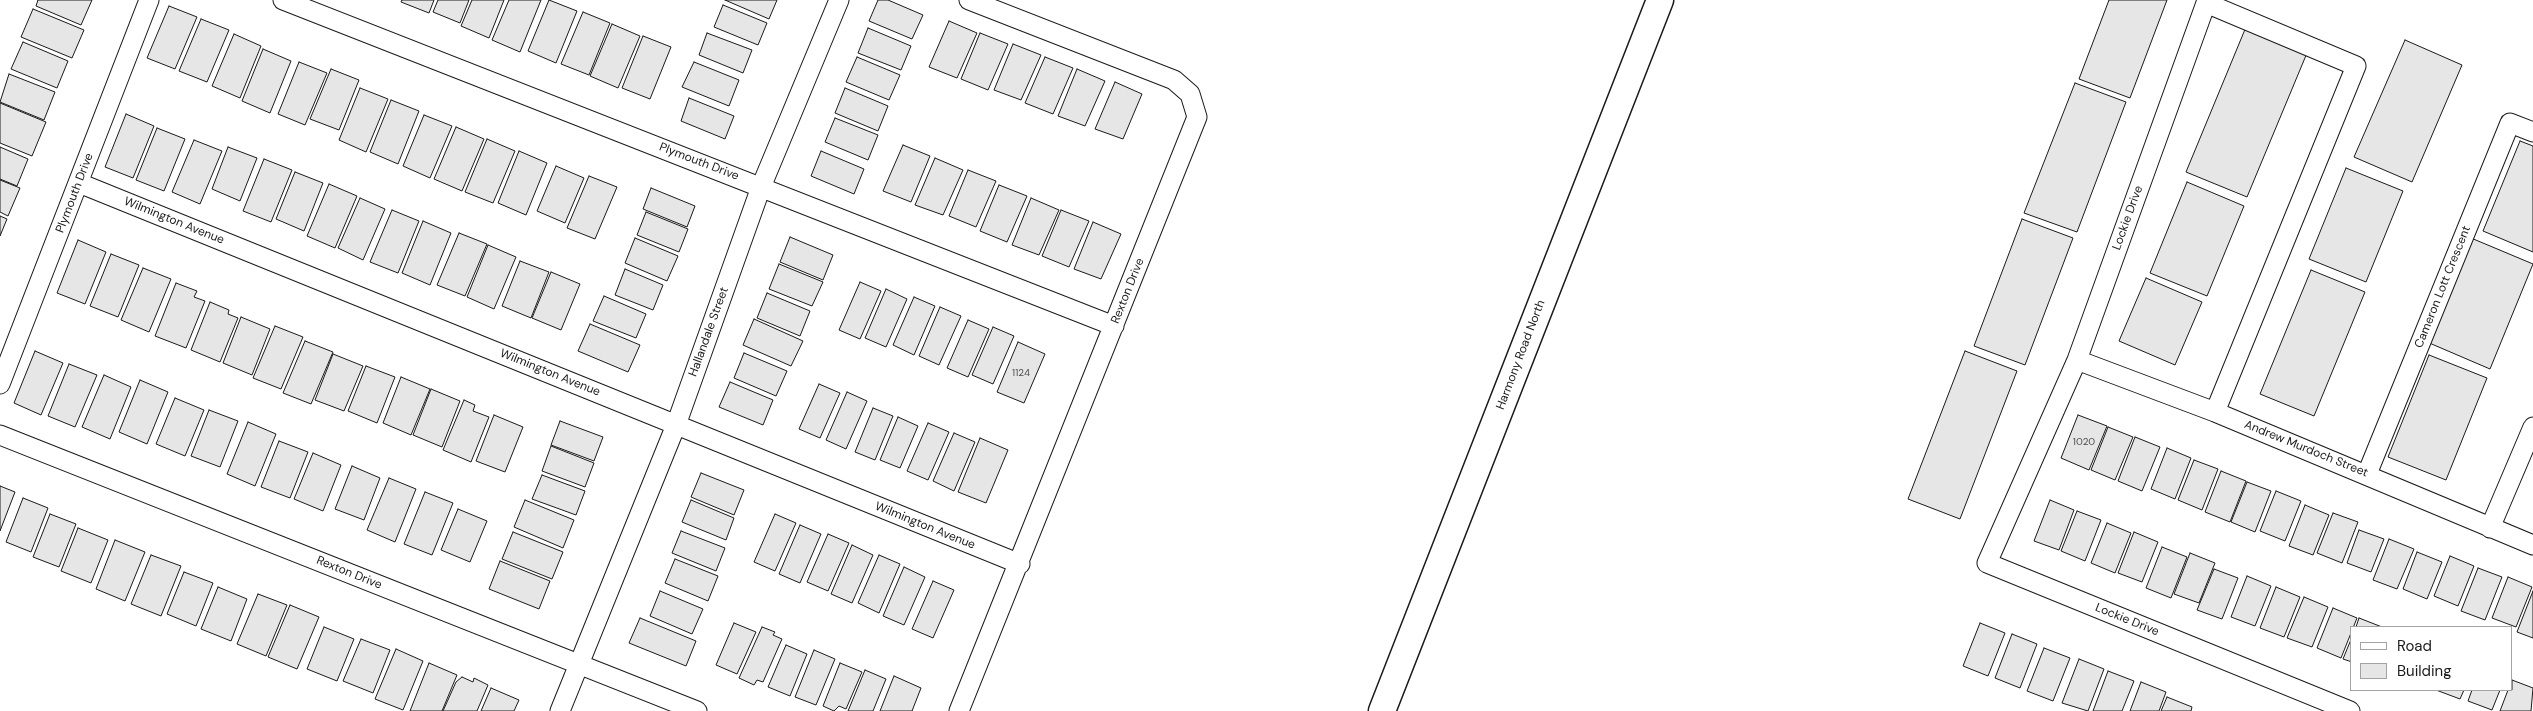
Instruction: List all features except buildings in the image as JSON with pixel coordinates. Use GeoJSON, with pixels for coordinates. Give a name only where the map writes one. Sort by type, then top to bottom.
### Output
{"type":"FeatureCollection","features":[{"type":"Feature","properties":{"kind":"main road","name":"Harmony Road North"},"geometry":{"type":"LineString","coordinates":[[1382,711],[1660,0]]}},
{"type":"Feature","properties":{"kind":"street","name":"Plymouth Drive"},"geometry":{"type":"LineString","coordinates":[[0,384],[149,0]]}},
{"type":"Feature","properties":{"kind":"street","name":"Plymouth Drive"},"geometry":{"type":"LineString","coordinates":[[283,0],[1114,326]]}},
{"type":"Feature","properties":{"kind":"street","name":"Hallandale Street"},"geometry":{"type":"LineString","coordinates":[[560,711],[676,425],[761,187],[839,0]]}},
{"type":"Feature","properties":{"kind":"street","name":"Rexton Drive"},"geometry":{"type":"LineString","coordinates":[[959,711],[1020,564],[1197,117],[1190,94],[1174,80],[969,0]]}},
{"type":"Feature","properties":{"kind":"street","name":"Lockie Drive"},"geometry":{"type":"LineString","coordinates":[[2215,412],[2356,66],[2206,3],[2077,360],[1987,563],[2350,711]]}},
{"type":"Feature","properties":{"kind":"street","name":"Cameron Lott Crescent"},"geometry":{"type":"LineString","coordinates":[[2367,474],[2510,123],[2533,132]]}},
{"type":"Feature","properties":{"kind":"street","name":"Wilmington Avenue"},"geometry":{"type":"LineString","coordinates":[[79,183],[1020,564]]}},
{"type":"Feature","properties":{"kind":"street","name":"Andrew Murdoch Street"},"geometry":{"type":"LineString","coordinates":[[2077,360],[2215,412],[2533,545]]}},
{"type":"Feature","properties":{"kind":"street"},"geometry":{"type":"LineString","coordinates":[[2490,528],[2533,427]]}},
{"type":"Feature","properties":{"kind":"street","name":"Rexton Drive"},"geometry":{"type":"LineString","coordinates":[[0,435],[697,711]]}}]}
